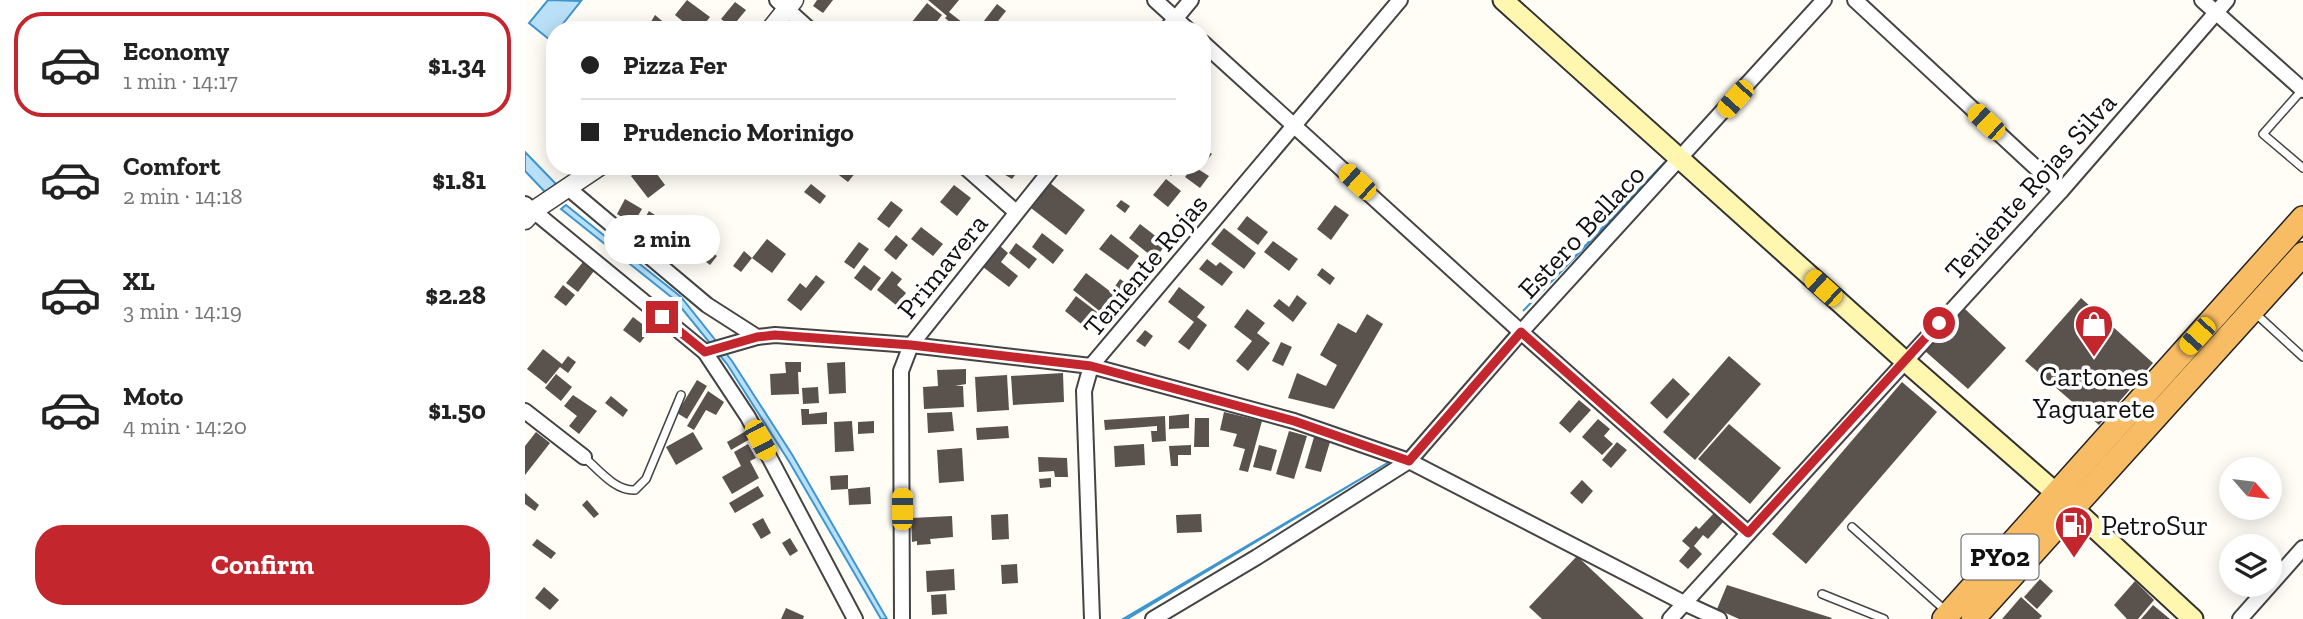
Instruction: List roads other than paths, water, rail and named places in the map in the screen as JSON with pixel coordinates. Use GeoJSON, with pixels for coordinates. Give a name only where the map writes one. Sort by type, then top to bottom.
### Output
{"type":"FeatureCollection","features":[{"type":"Feature","properties":{"kind":"highway","name":"PY02"},"geometry":{"type":"LineString","coordinates":[[1973,619],[2064,501],[2303,218]]}},
{"type":"Feature","properties":{"kind":"highway","name":"PY02"},"geometry":{"type":"LineString","coordinates":[[1947,616],[2252,310],[2303,254]]}},
{"type":"Feature","properties":{"kind":"main road"},"geometry":{"type":"LineString","coordinates":[[1503,0],[2193,619]]}},
{"type":"Feature","properties":{"kind":"street"},"geometry":{"type":"LineString","coordinates":[[1155,0],[1169,21]]}},
{"type":"Feature","properties":{"kind":"street"},"geometry":{"type":"LineString","coordinates":[[1174,21],[1191,0]]}},
{"type":"Feature","properties":{"kind":"street","name":"Teniente Rojas"},"geometry":{"type":"LineString","coordinates":[[1093,619],[1084,391],[1091,366],[1400,0]]}},
{"type":"Feature","properties":{"kind":"street","name":"Estero Bellaco"},"geometry":{"type":"LineString","coordinates":[[1153,619],[1409,461],[1521,332],[1824,0]]}},
{"type":"Feature","properties":{"kind":"street"},"geometry":{"type":"LineString","coordinates":[[1855,0],[2061,191]]}},
{"type":"Feature","properties":{"kind":"street"},"geometry":{"type":"LineString","coordinates":[[2203,0],[2303,90]]}},
{"type":"Feature","properties":{"kind":"street","name":"Teniente Rojas Silva"},"geometry":{"type":"LineString","coordinates":[[1670,619],[2061,191],[2227,0]]}},
{"type":"Feature","properties":{"kind":"street"},"geometry":{"type":"LineString","coordinates":[[775,21],[786,3],[802,21]]}},
{"type":"Feature","properties":{"kind":"street"},"geometry":{"type":"LineString","coordinates":[[1211,51],[1748,533]]}},
{"type":"Feature","properties":{"kind":"street"},"geometry":{"type":"LineString","coordinates":[[587,175],[528,212],[709,351],[748,417],[855,619]]}},
{"type":"Feature","properties":{"kind":"street"},"geometry":{"type":"LineString","coordinates":[[974,175],[1016,212]]}},
{"type":"Feature","properties":{"kind":"street","name":"Primavera"},"geometry":{"type":"LineString","coordinates":[[902,619],[901,371],[911,345],[1047,175]]}},
{"type":"Feature","properties":{"kind":"street"},"geometry":{"type":"LineString","coordinates":[[568,188],[707,305],[757,337]]}},
{"type":"Feature","properties":{"kind":"street"},"geometry":{"type":"LineString","coordinates":[[709,351],[757,337],[775,335],[911,345],[1091,366],[1294,421],[1409,461],[1719,619]]}},
{"type":"Feature","properties":{"kind":"street"},"geometry":{"type":"LineString","coordinates":[[525,411],[584,457]]}},
{"type":"Feature","properties":{"kind":"street"},"geometry":{"type":"LineString","coordinates":[[2240,619],[2303,548]]}},
{"type":"Feature","properties":{"kind":"lane"},"geometry":{"type":"LineString","coordinates":[[2303,90],[2263,134],[2303,168]]}},
{"type":"Feature","properties":{"kind":"lane"},"geometry":{"type":"LineString","coordinates":[[2252,310],[2303,356]]}},
{"type":"Feature","properties":{"kind":"lane"},"geometry":{"type":"LineString","coordinates":[[584,457],[618,487],[626,491],[635,490],[646,479],[681,395]]}},
{"type":"Feature","properties":{"kind":"lane"},"geometry":{"type":"LineString","coordinates":[[1852,527],[1947,616]]}},
{"type":"Feature","properties":{"kind":"lane"},"geometry":{"type":"LineString","coordinates":[[1822,594],[1884,619]]}},
{"type":"Feature","properties":{"kind":"water"},"geometry":{"type":"Polygon","coordinates":[[[548,0],[581,1],[565,21],[546,21],[546,37],[529,23],[548,0]]]}},
{"type":"Feature","properties":{"kind":"water"},"geometry":{"type":"Polygon","coordinates":[[[525,152],[556,184],[546,193],[525,171],[525,152]]]}},
{"type":"Feature","properties":{"kind":"water"},"geometry":{"type":"Polygon","coordinates":[[[1664,163],[1665,164],[1523,311],[1664,163]]]}},
{"type":"Feature","properties":{"kind":"water"},"geometry":{"type":"Polygon","coordinates":[[[566,205],[681,297],[732,361],[793,456],[887,619],[881,619],[790,463],[727,364],[675,300],[561,209],[566,205]]]}},
{"type":"Feature","properties":{"kind":"water"},"geometry":{"type":"Polygon","coordinates":[[[1389,462],[1127,619],[1123,619],[1389,462]]]}},
{"type":"Feature","properties":{"kind":"place","name":"Cartones Yaguarete"},"geometry":{"type":"Point","coordinates":[2094,358]}},
{"type":"Feature","properties":{"kind":"place","name":"PetroSur"},"geometry":{"type":"Point","coordinates":[2074,559]}}]}
